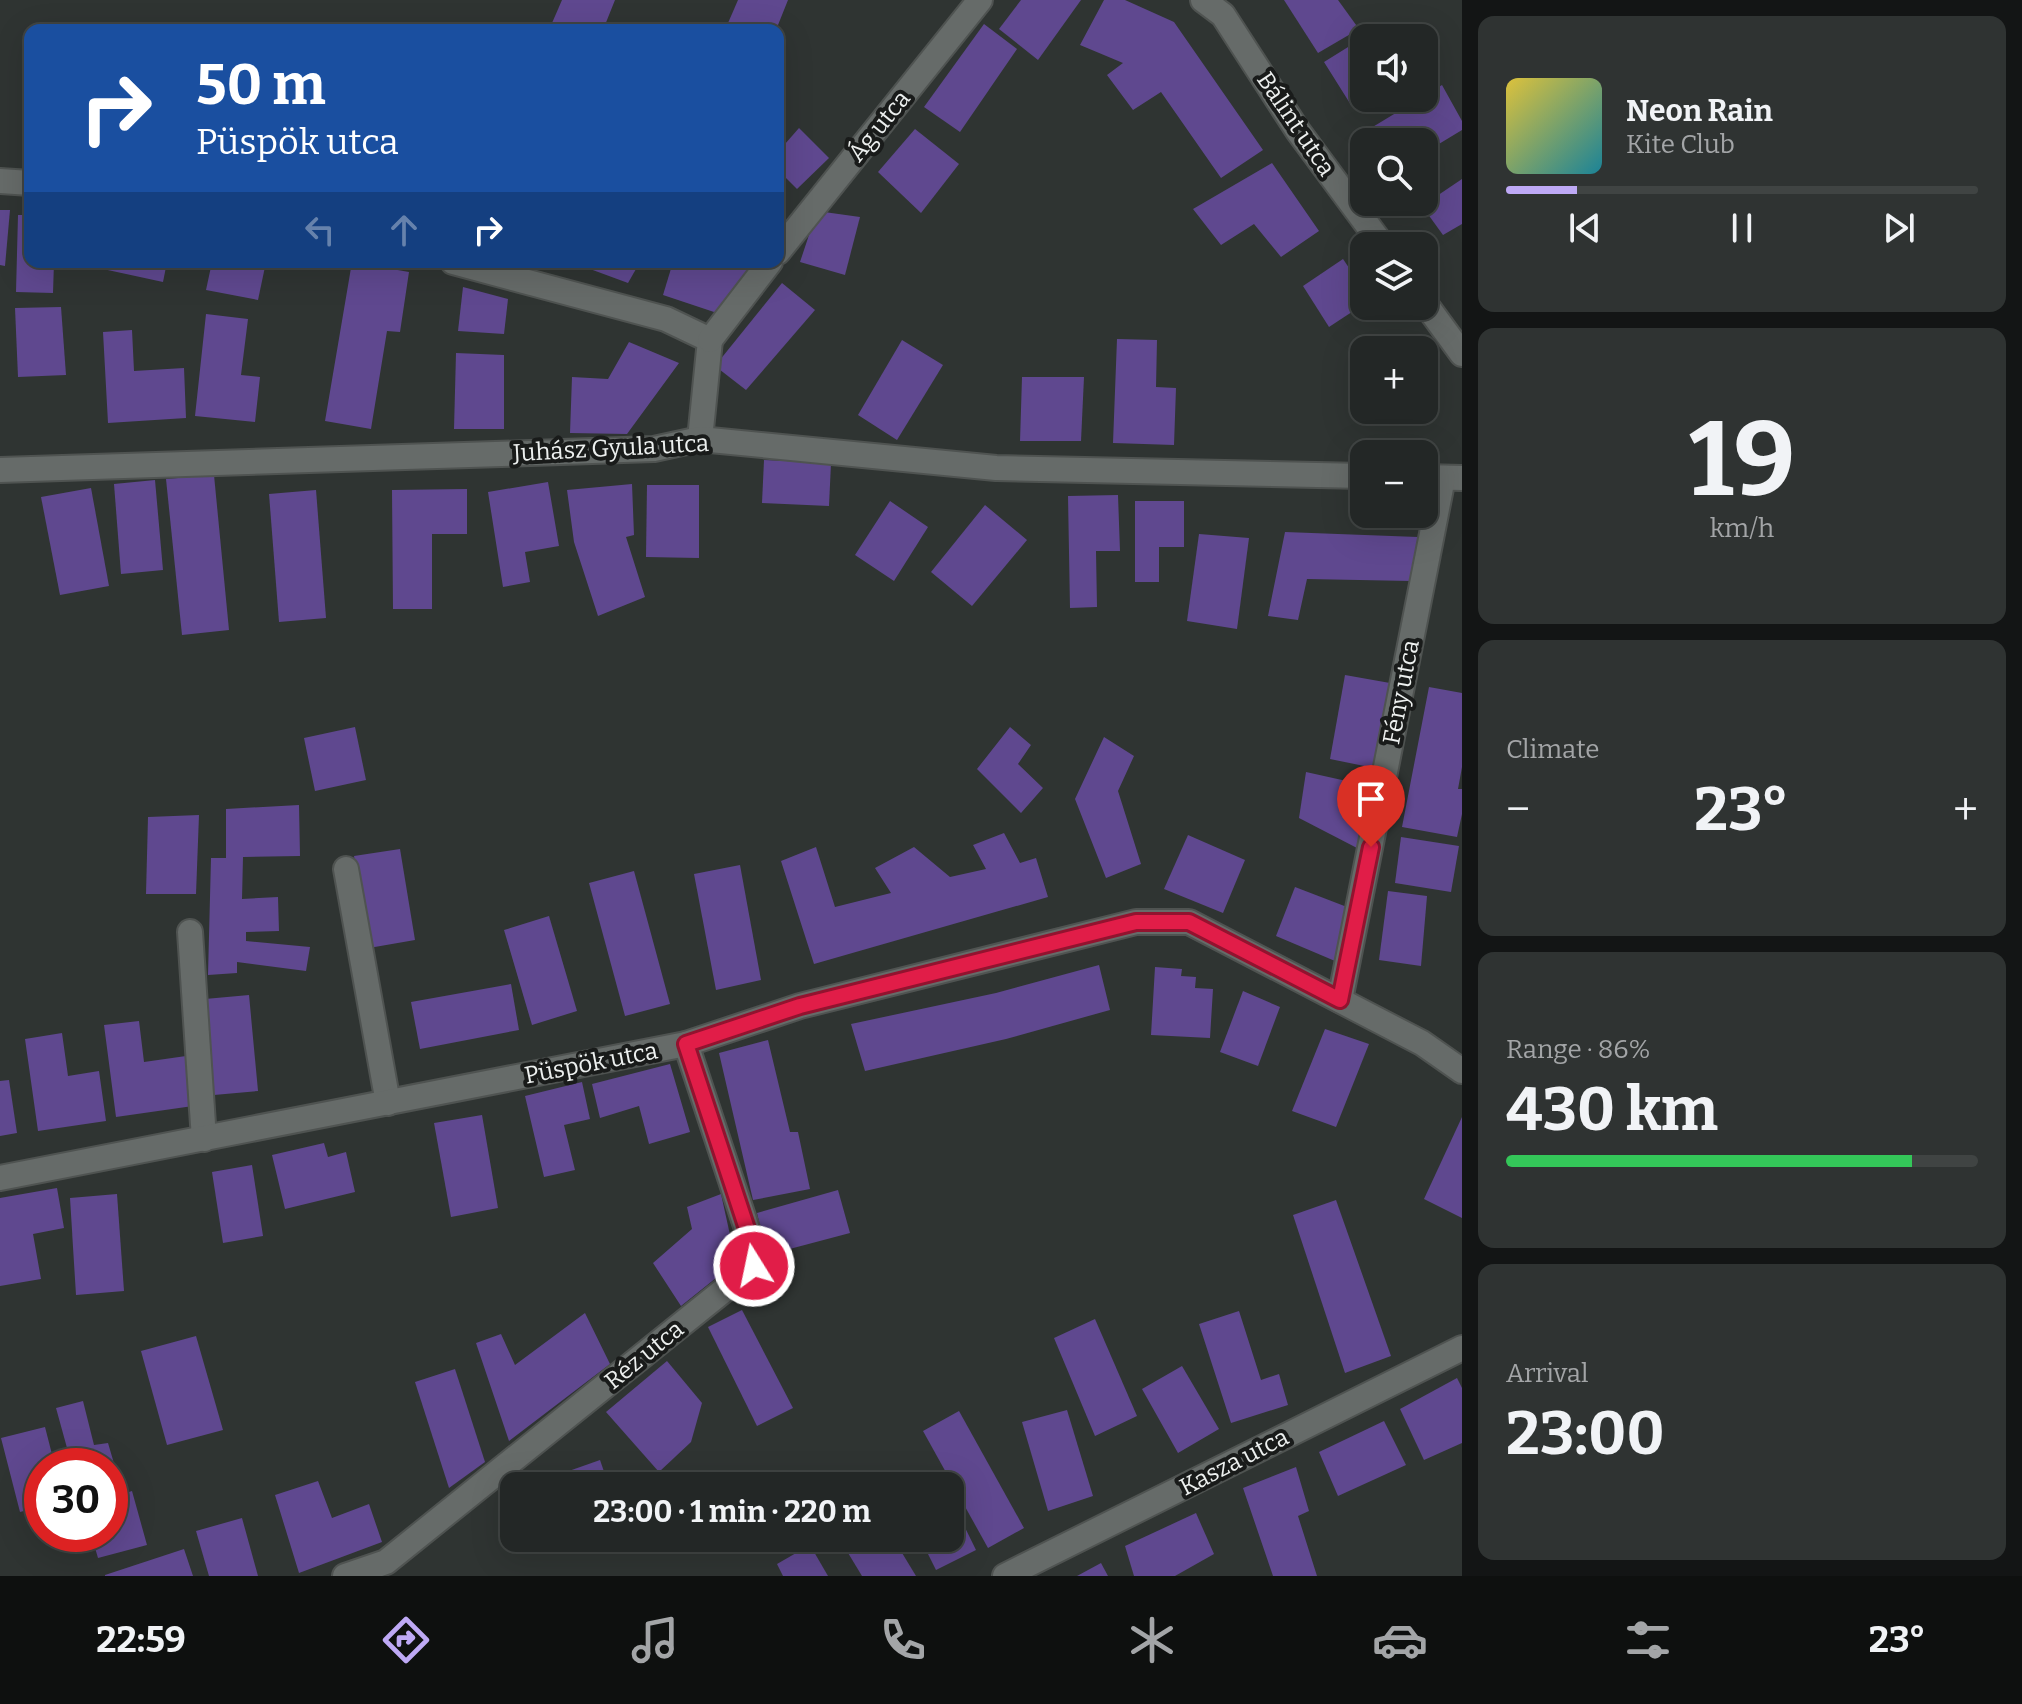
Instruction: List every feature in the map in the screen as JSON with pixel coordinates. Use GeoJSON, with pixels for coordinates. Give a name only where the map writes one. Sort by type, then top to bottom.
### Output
{"type":"FeatureCollection","features":[{"type":"Feature","properties":{"kind":"street","name":"Ág utca"},"geometry":{"type":"LineString","coordinates":[[784,245],[980,0]]}},
{"type":"Feature","properties":{"kind":"street"},"geometry":{"type":"LineString","coordinates":[[1203,0],[1228,7]]}},
{"type":"Feature","properties":{"kind":"street","name":"Bálint utca"},"geometry":{"type":"LineString","coordinates":[[1228,7],[1298,131],[1373,232]]}},
{"type":"Feature","properties":{"kind":"street"},"geometry":{"type":"LineString","coordinates":[[0,181],[24,183]]}},
{"type":"Feature","properties":{"kind":"street"},"geometry":{"type":"LineString","coordinates":[[475,268],[666,319],[710,340]]}},
{"type":"Feature","properties":{"kind":"street"},"geometry":{"type":"LineString","coordinates":[[700,439],[710,340],[765,268]]}},
{"type":"Feature","properties":{"kind":"street"},"geometry":{"type":"LineString","coordinates":[[1437,320],[1462,354]]}},
{"type":"Feature","properties":{"kind":"street","name":"Juhász Gyula utca"},"geometry":{"type":"LineString","coordinates":[[0,470],[654,449],[700,439],[996,468],[1350,476]]}},
{"type":"Feature","properties":{"kind":"street","name":"Fény utca"},"geometry":{"type":"LineString","coordinates":[[1340,1000],[1443,478]]}},
{"type":"Feature","properties":{"kind":"street"},"geometry":{"type":"LineString","coordinates":[[346,869],[388,1103]]}},
{"type":"Feature","properties":{"kind":"street","name":"Püspök utca"},"geometry":{"type":"LineString","coordinates":[[0,1178],[686,1044],[800,1006],[1136,922],[1189,922],[1422,1043],[1462,1071]]}},
{"type":"Feature","properties":{"kind":"street"},"geometry":{"type":"LineString","coordinates":[[190,932],[204,1139]]}},
{"type":"Feature","properties":{"kind":"street","name":"Réz utca"},"geometry":{"type":"LineString","coordinates":[[345,1576],[386,1562],[754,1266],[750,1238],[686,1044]]}},
{"type":"Feature","properties":{"kind":"street","name":"Kasza utca"},"geometry":{"type":"LineString","coordinates":[[1005,1576],[1462,1348]]}},
{"type":"Feature","properties":{"kind":"building"},"geometry":{"type":"Polygon","coordinates":[[[562,0],[615,0],[605,24],[552,24],[562,0]]]}},
{"type":"Feature","properties":{"kind":"building"},"geometry":{"type":"Polygon","coordinates":[[[738,0],[788,0],[778,24],[728,24],[738,0]]]}},
{"type":"Feature","properties":{"kind":"building"},"geometry":{"type":"Polygon","coordinates":[[[1021,0],[1081,0],[1038,60],[999,29],[1021,0]]]}},
{"type":"Feature","properties":{"kind":"building"},"geometry":{"type":"Polygon","coordinates":[[[1104,0],[1125,0],[1174,22],[1263,150],[1221,178],[1161,92],[1133,110],[1107,75],[1123,63],[1080,45],[1104,0]]]}},
{"type":"Feature","properties":{"kind":"building"},"geometry":{"type":"Polygon","coordinates":[[[1284,0],[1338,0],[1355,24],[1350,24],[1350,34],[1318,53],[1284,0]]]}},
{"type":"Feature","properties":{"kind":"building"},"geometry":{"type":"Polygon","coordinates":[[[984,24],[1017,49],[960,132],[924,107],[984,24]]]}},
{"type":"Feature","properties":{"kind":"building"},"geometry":{"type":"Polygon","coordinates":[[[1350,46],[1350,103],[1324,62],[1350,46]]]}},
{"type":"Feature","properties":{"kind":"building"},"geometry":{"type":"Polygon","coordinates":[[[1442,85],[1462,121],[1462,130],[1438,145],[1438,128],[1371,128],[1397,112],[1438,112],[1438,87],[1442,85]]]}},
{"type":"Feature","properties":{"kind":"building"},"geometry":{"type":"Polygon","coordinates":[[[799,128],[829,158],[797,189],[784,176],[784,145],[799,128]]]}},
{"type":"Feature","properties":{"kind":"building"},"geometry":{"type":"Polygon","coordinates":[[[915,129],[959,164],[921,213],[878,172],[915,129]]]}},
{"type":"Feature","properties":{"kind":"building"},"geometry":{"type":"Polygon","coordinates":[[[1272,163],[1319,231],[1281,257],[1254,224],[1221,245],[1193,209],[1272,163]]]}},
{"type":"Feature","properties":{"kind":"building"},"geometry":{"type":"Polygon","coordinates":[[[1462,179],[1462,224],[1443,235],[1429,216],[1438,216],[1438,195],[1462,179]]]}},
{"type":"Feature","properties":{"kind":"building"},"geometry":{"type":"Polygon","coordinates":[[[0,210],[10,210],[5,266],[0,265],[0,210]]]}},
{"type":"Feature","properties":{"kind":"building"},"geometry":{"type":"Polygon","coordinates":[[[817,211],[860,217],[845,275],[800,262],[817,211]]]}},
{"type":"Feature","properties":{"kind":"building"},"geometry":{"type":"Polygon","coordinates":[[[18,215],[24,215],[24,268],[54,268],[53,293],[16,292],[18,215]]]}},
{"type":"Feature","properties":{"kind":"building"},"geometry":{"type":"Polygon","coordinates":[[[1343,259],[1350,269],[1350,313],[1329,327],[1303,286],[1343,259]]]}},
{"type":"Feature","properties":{"kind":"building"},"geometry":{"type":"Polygon","coordinates":[[[103,268],[166,268],[163,282],[103,268]]]}},
{"type":"Feature","properties":{"kind":"building"},"geometry":{"type":"Polygon","coordinates":[[[211,268],[265,268],[258,300],[206,290],[211,268]]]}},
{"type":"Feature","properties":{"kind":"building"},"geometry":{"type":"Polygon","coordinates":[[[351,268],[386,268],[409,272],[400,332],[387,331],[371,429],[325,421],[351,268]]]}},
{"type":"Feature","properties":{"kind":"building"},"geometry":{"type":"Polygon","coordinates":[[[587,268],[637,268],[628,283],[587,268]]]}},
{"type":"Feature","properties":{"kind":"building"},"geometry":{"type":"Polygon","coordinates":[[[671,268],[754,268],[717,313],[663,295],[671,268]]]}},
{"type":"Feature","properties":{"kind":"building"},"geometry":{"type":"Polygon","coordinates":[[[782,283],[815,310],[746,390],[715,366],[782,283]]]}},
{"type":"Feature","properties":{"kind":"building"},"geometry":{"type":"Polygon","coordinates":[[[463,287],[508,299],[504,334],[458,331],[463,287]]]}},
{"type":"Feature","properties":{"kind":"building"},"geometry":{"type":"Polygon","coordinates":[[[61,307],[66,375],[18,377],[15,308],[61,307]]]}},
{"type":"Feature","properties":{"kind":"building"},"geometry":{"type":"Polygon","coordinates":[[[206,314],[248,319],[241,375],[260,377],[255,422],[195,416],[206,314]]]}},
{"type":"Feature","properties":{"kind":"building"},"geometry":{"type":"Polygon","coordinates":[[[132,330],[134,371],[184,368],[186,418],[108,423],[103,332],[132,330]]]}},
{"type":"Feature","properties":{"kind":"building"},"geometry":{"type":"Polygon","coordinates":[[[1117,339],[1157,340],[1156,387],[1176,388],[1174,445],[1113,443],[1117,339]]]}},
{"type":"Feature","properties":{"kind":"building"},"geometry":{"type":"Polygon","coordinates":[[[902,340],[943,365],[897,440],[858,415],[902,340]]]}},
{"type":"Feature","properties":{"kind":"building"},"geometry":{"type":"Polygon","coordinates":[[[629,342],[679,363],[627,434],[570,433],[572,377],[608,379],[629,342]]]}},
{"type":"Feature","properties":{"kind":"building"},"geometry":{"type":"Polygon","coordinates":[[[456,353],[504,355],[504,429],[454,429],[456,353]]]}},
{"type":"Feature","properties":{"kind":"building"},"geometry":{"type":"Polygon","coordinates":[[[1022,377],[1084,377],[1081,441],[1020,441],[1022,377]]]}},
{"type":"Feature","properties":{"kind":"building"},"geometry":{"type":"Polygon","coordinates":[[[764,460],[831,463],[829,506],[762,503],[764,460]]]}},
{"type":"Feature","properties":{"kind":"building"},"geometry":{"type":"Polygon","coordinates":[[[214,475],[229,630],[182,635],[166,479],[214,475]]]}},
{"type":"Feature","properties":{"kind":"building"},"geometry":{"type":"Polygon","coordinates":[[[155,480],[163,570],[121,574],[114,484],[155,480]]]}},
{"type":"Feature","properties":{"kind":"building"},"geometry":{"type":"Polygon","coordinates":[[[548,482],[559,546],[525,552],[530,582],[503,587],[488,492],[548,482]]]}},
{"type":"Feature","properties":{"kind":"building"},"geometry":{"type":"Polygon","coordinates":[[[632,484],[634,535],[626,537],[645,597],[598,616],[574,542],[567,490],[632,484]]]}},
{"type":"Feature","properties":{"kind":"building"},"geometry":{"type":"Polygon","coordinates":[[[647,485],[699,485],[699,558],[646,557],[647,485]]]}},
{"type":"Feature","properties":{"kind":"building"},"geometry":{"type":"Polygon","coordinates":[[[91,488],[109,586],[60,595],[41,497],[91,488]]]}},
{"type":"Feature","properties":{"kind":"building"},"geometry":{"type":"Polygon","coordinates":[[[467,489],[467,534],[432,534],[432,609],[393,609],[392,490],[467,489]]]}},
{"type":"Feature","properties":{"kind":"building"},"geometry":{"type":"Polygon","coordinates":[[[316,490],[326,618],[279,622],[269,494],[316,490]]]}},
{"type":"Feature","properties":{"kind":"building"},"geometry":{"type":"Polygon","coordinates":[[[1118,495],[1120,551],[1096,551],[1097,607],[1070,608],[1068,496],[1118,495]]]}},
{"type":"Feature","properties":{"kind":"building"},"geometry":{"type":"Polygon","coordinates":[[[890,501],[928,527],[894,581],[855,555],[890,501]]]}},
{"type":"Feature","properties":{"kind":"building"},"geometry":{"type":"Polygon","coordinates":[[[1135,501],[1184,501],[1184,547],[1159,547],[1159,582],[1135,582],[1135,501]]]}},
{"type":"Feature","properties":{"kind":"building"},"geometry":{"type":"Polygon","coordinates":[[[985,505],[1027,540],[972,606],[931,572],[985,505]]]}},
{"type":"Feature","properties":{"kind":"building"},"geometry":{"type":"Polygon","coordinates":[[[1285,532],[1418,537],[1411,581],[1307,579],[1298,620],[1268,616],[1285,532]]]}},
{"type":"Feature","properties":{"kind":"building"},"geometry":{"type":"Polygon","coordinates":[[[1199,534],[1249,538],[1237,629],[1187,621],[1199,534]]]}},
{"type":"Feature","properties":{"kind":"building"},"geometry":{"type":"Polygon","coordinates":[[[1345,675],[1390,683],[1374,768],[1330,759],[1345,675]]]}},
{"type":"Feature","properties":{"kind":"building"},"geometry":{"type":"Polygon","coordinates":[[[1429,687],[1462,693],[1462,767],[1458,789],[1462,789],[1462,814],[1457,837],[1402,827],[1429,687]]]}},
{"type":"Feature","properties":{"kind":"building"},"geometry":{"type":"Polygon","coordinates":[[[355,727],[366,780],[315,791],[304,738],[355,727]]]}},
{"type":"Feature","properties":{"kind":"building"},"geometry":{"type":"Polygon","coordinates":[[[1010,727],[1031,745],[1018,764],[1043,788],[1021,813],[977,769],[1010,727]]]}},
{"type":"Feature","properties":{"kind":"building"},"geometry":{"type":"Polygon","coordinates":[[[1104,737],[1134,756],[1118,791],[1141,864],[1106,878],[1075,799],[1104,737]]]}},
{"type":"Feature","properties":{"kind":"building"},"geometry":{"type":"Polygon","coordinates":[[[1306,772],[1369,786],[1357,848],[1299,818],[1306,772]]]}},
{"type":"Feature","properties":{"kind":"building"},"geometry":{"type":"Polygon","coordinates":[[[299,805],[300,856],[243,857],[242,899],[278,897],[279,931],[246,932],[246,941],[310,947],[306,971],[237,962],[237,973],[208,975],[211,858],[226,858],[226,809],[299,805]]]}},
{"type":"Feature","properties":{"kind":"building"},"geometry":{"type":"Polygon","coordinates":[[[199,815],[196,894],[146,894],[148,817],[199,815]]]}},
{"type":"Feature","properties":{"kind":"building"},"geometry":{"type":"Polygon","coordinates":[[[1004,833],[1020,863],[1036,858],[1048,897],[814,964],[781,861],[816,847],[835,907],[891,893],[875,868],[914,847],[950,877],[986,869],[973,845],[1004,833]]]}},
{"type":"Feature","properties":{"kind":"building"},"geometry":{"type":"Polygon","coordinates":[[[1188,835],[1245,860],[1223,913],[1164,889],[1188,835]]]}},
{"type":"Feature","properties":{"kind":"building"},"geometry":{"type":"Polygon","coordinates":[[[1401,837],[1459,846],[1451,892],[1395,883],[1401,837]]]}},
{"type":"Feature","properties":{"kind":"building"},"geometry":{"type":"Polygon","coordinates":[[[400,849],[415,940],[369,948],[354,856],[400,849]]]}},
{"type":"Feature","properties":{"kind":"building"},"geometry":{"type":"Polygon","coordinates":[[[740,865],[761,980],[716,990],[694,874],[740,865]]]}},
{"type":"Feature","properties":{"kind":"building"},"geometry":{"type":"Polygon","coordinates":[[[634,871],[670,1004],[625,1016],[589,883],[634,871]]]}},
{"type":"Feature","properties":{"kind":"building"},"geometry":{"type":"Polygon","coordinates":[[[1295,887],[1347,907],[1335,961],[1276,936],[1295,887]]]}},
{"type":"Feature","properties":{"kind":"building"},"geometry":{"type":"Polygon","coordinates":[[[1388,891],[1427,896],[1421,966],[1379,960],[1388,891]]]}},
{"type":"Feature","properties":{"kind":"building"},"geometry":{"type":"Polygon","coordinates":[[[549,916],[577,1011],[532,1025],[504,930],[549,916]]]}},
{"type":"Feature","properties":{"kind":"building"},"geometry":{"type":"Polygon","coordinates":[[[1099,965],[1110,1010],[1006,1039],[865,1071],[851,1024],[996,993],[1099,965]]]}},
{"type":"Feature","properties":{"kind":"building"},"geometry":{"type":"Polygon","coordinates":[[[1155,967],[1182,969],[1181,976],[1196,977],[1195,988],[1213,989],[1210,1038],[1151,1035],[1155,967]]]}},
{"type":"Feature","properties":{"kind":"building"},"geometry":{"type":"Polygon","coordinates":[[[511,984],[519,1030],[420,1049],[411,1002],[511,984]]]}},
{"type":"Feature","properties":{"kind":"building"},"geometry":{"type":"Polygon","coordinates":[[[1243,991],[1280,1007],[1258,1066],[1220,1052],[1243,991]]]}},
{"type":"Feature","properties":{"kind":"building"},"geometry":{"type":"Polygon","coordinates":[[[249,995],[258,1091],[214,1095],[205,999],[249,995]]]}},
{"type":"Feature","properties":{"kind":"building"},"geometry":{"type":"Polygon","coordinates":[[[139,1021],[144,1062],[186,1056],[193,1106],[116,1117],[104,1025],[139,1021]]]}},
{"type":"Feature","properties":{"kind":"building"},"geometry":{"type":"Polygon","coordinates":[[[1325,1029],[1369,1044],[1336,1127],[1292,1111],[1325,1029]]]}},
{"type":"Feature","properties":{"kind":"building"},"geometry":{"type":"Polygon","coordinates":[[[62,1033],[68,1076],[99,1071],[106,1121],[38,1131],[25,1039],[62,1033]]]}},
{"type":"Feature","properties":{"kind":"building"},"geometry":{"type":"Polygon","coordinates":[[[768,1040],[790,1132],[798,1132],[810,1189],[753,1200],[719,1053],[768,1040]]]}},
{"type":"Feature","properties":{"kind":"building"},"geometry":{"type":"Polygon","coordinates":[[[670,1064],[690,1132],[649,1144],[639,1106],[600,1118],[592,1084],[670,1064]]]}},
{"type":"Feature","properties":{"kind":"building"},"geometry":{"type":"Polygon","coordinates":[[[9,1080],[17,1133],[0,1136],[0,1081],[9,1080]]]}},
{"type":"Feature","properties":{"kind":"building"},"geometry":{"type":"Polygon","coordinates":[[[582,1082],[590,1119],[564,1125],[575,1170],[544,1177],[525,1096],[582,1082]]]}},
{"type":"Feature","properties":{"kind":"building"},"geometry":{"type":"Polygon","coordinates":[[[482,1115],[498,1208],[451,1217],[434,1123],[482,1115]]]}},
{"type":"Feature","properties":{"kind":"building"},"geometry":{"type":"Polygon","coordinates":[[[1462,1117],[1462,1218],[1424,1199],[1462,1117]]]}},
{"type":"Feature","properties":{"kind":"building"},"geometry":{"type":"Polygon","coordinates":[[[324,1143],[328,1157],[346,1152],[355,1192],[285,1209],[272,1155],[324,1143]]]}},
{"type":"Feature","properties":{"kind":"building"},"geometry":{"type":"Polygon","coordinates":[[[252,1165],[263,1236],[223,1243],[212,1172],[252,1165]]]}},
{"type":"Feature","properties":{"kind":"building"},"geometry":{"type":"Polygon","coordinates":[[[57,1188],[64,1228],[33,1234],[41,1279],[0,1286],[0,1198],[57,1188]]]}},
{"type":"Feature","properties":{"kind":"building"},"geometry":{"type":"Polygon","coordinates":[[[838,1190],[850,1233],[767,1255],[757,1213],[838,1190]]]}},
{"type":"Feature","properties":{"kind":"building"},"geometry":{"type":"Polygon","coordinates":[[[117,1194],[124,1291],[76,1295],[70,1198],[117,1194]]]}},
{"type":"Feature","properties":{"kind":"building"},"geometry":{"type":"Polygon","coordinates":[[[721,1194],[736,1262],[681,1306],[653,1263],[692,1229],[687,1207],[721,1194]]]}},
{"type":"Feature","properties":{"kind":"building"},"geometry":{"type":"Polygon","coordinates":[[[1336,1200],[1391,1356],[1345,1373],[1293,1215],[1336,1200]]]}},
{"type":"Feature","properties":{"kind":"building"},"geometry":{"type":"Polygon","coordinates":[[[742,1310],[793,1408],[757,1426],[708,1327],[742,1310]]]}},
{"type":"Feature","properties":{"kind":"building"},"geometry":{"type":"Polygon","coordinates":[[[1239,1311],[1261,1380],[1279,1374],[1288,1405],[1231,1423],[1199,1324],[1239,1311]]]}},
{"type":"Feature","properties":{"kind":"building"},"geometry":{"type":"Polygon","coordinates":[[[585,1313],[610,1364],[509,1441],[476,1343],[501,1334],[515,1365],[585,1313]]]}},
{"type":"Feature","properties":{"kind":"building"},"geometry":{"type":"Polygon","coordinates":[[[1095,1319],[1137,1416],[1095,1436],[1054,1338],[1095,1319]]]}},
{"type":"Feature","properties":{"kind":"building"},"geometry":{"type":"Polygon","coordinates":[[[196,1336],[223,1430],[167,1445],[141,1351],[196,1336]]]}},
{"type":"Feature","properties":{"kind":"building"},"geometry":{"type":"Polygon","coordinates":[[[667,1361],[702,1403],[691,1442],[659,1472],[606,1412],[667,1361]]]}},
{"type":"Feature","properties":{"kind":"building"},"geometry":{"type":"Polygon","coordinates":[[[1182,1366],[1219,1429],[1178,1453],[1142,1389],[1182,1366]]]}},
{"type":"Feature","properties":{"kind":"building"},"geometry":{"type":"Polygon","coordinates":[[[455,1369],[485,1462],[449,1488],[415,1382],[455,1369]]]}},
{"type":"Feature","properties":{"kind":"building"},"geometry":{"type":"Polygon","coordinates":[[[1457,1378],[1462,1388],[1462,1443],[1424,1460],[1400,1409],[1457,1378]]]}},
{"type":"Feature","properties":{"kind":"building"},"geometry":{"type":"Polygon","coordinates":[[[83,1401],[94,1445],[108,1443],[109,1448],[67,1448],[56,1408],[83,1401]]]}},
{"type":"Feature","properties":{"kind":"building"},"geometry":{"type":"Polygon","coordinates":[[[1067,1410],[1093,1496],[1048,1511],[1022,1422],[1067,1410]]]}},
{"type":"Feature","properties":{"kind":"building"},"geometry":{"type":"Polygon","coordinates":[[[959,1411],[1024,1528],[988,1548],[964,1505],[964,1472],[946,1472],[923,1431],[959,1411]]]}},
{"type":"Feature","properties":{"kind":"building"},"geometry":{"type":"Polygon","coordinates":[[[1384,1421],[1406,1465],[1338,1496],[1319,1452],[1384,1421]]]}},
{"type":"Feature","properties":{"kind":"building"},"geometry":{"type":"Polygon","coordinates":[[[45,1427],[50,1448],[24,1448],[24,1511],[20,1512],[1,1438],[45,1427]]]}},
{"type":"Feature","properties":{"kind":"building"},"geometry":{"type":"Polygon","coordinates":[[[600,1460],[604,1472],[566,1472],[600,1460]]]}},
{"type":"Feature","properties":{"kind":"building"},"geometry":{"type":"Polygon","coordinates":[[[1296,1467],[1309,1511],[1298,1516],[1317,1576],[1273,1576],[1243,1488],[1296,1467]]]}},
{"type":"Feature","properties":{"kind":"building"},"geometry":{"type":"Polygon","coordinates":[[[318,1481],[332,1518],[369,1504],[382,1542],[299,1573],[275,1495],[318,1481]]]}},
{"type":"Feature","properties":{"kind":"building"},"geometry":{"type":"Polygon","coordinates":[[[132,1491],[147,1545],[128,1550],[128,1492],[132,1491]]]}},
{"type":"Feature","properties":{"kind":"building"},"geometry":{"type":"Polygon","coordinates":[[[1196,1513],[1214,1554],[1175,1576],[1134,1576],[1125,1546],[1196,1513]]]}},
{"type":"Feature","properties":{"kind":"building"},"geometry":{"type":"Polygon","coordinates":[[[242,1518],[258,1576],[209,1576],[196,1531],[242,1518]]]}},
{"type":"Feature","properties":{"kind":"building"},"geometry":{"type":"Polygon","coordinates":[[[964,1526],[976,1550],[936,1570],[927,1552],[964,1552],[964,1526]]]}},
{"type":"Feature","properties":{"kind":"building"},"geometry":{"type":"Polygon","coordinates":[[[184,1549],[193,1576],[105,1576],[105,1575],[184,1549]]]}},
{"type":"Feature","properties":{"kind":"building"},"geometry":{"type":"Polygon","coordinates":[[[96,1552],[121,1552],[98,1558],[96,1552]]]}},
{"type":"Feature","properties":{"kind":"building"},"geometry":{"type":"Polygon","coordinates":[[[798,1552],[814,1552],[828,1576],[783,1576],[777,1564],[798,1552]]]}},
{"type":"Feature","properties":{"kind":"building"},"geometry":{"type":"Polygon","coordinates":[[[847,1552],[901,1552],[916,1576],[862,1576],[847,1552]]]}},
{"type":"Feature","properties":{"kind":"building"},"geometry":{"type":"Polygon","coordinates":[[[1101,1563],[1108,1576],[1077,1576],[1101,1563]]]}},
{"type":"Feature","properties":{"kind":"route"},"geometry":{"type":"LineString","coordinates":[[754,1266],[750,1238],[686,1044],[800,1006],[1136,922],[1189,922],[1340,1000],[1371,847]]}}]}
